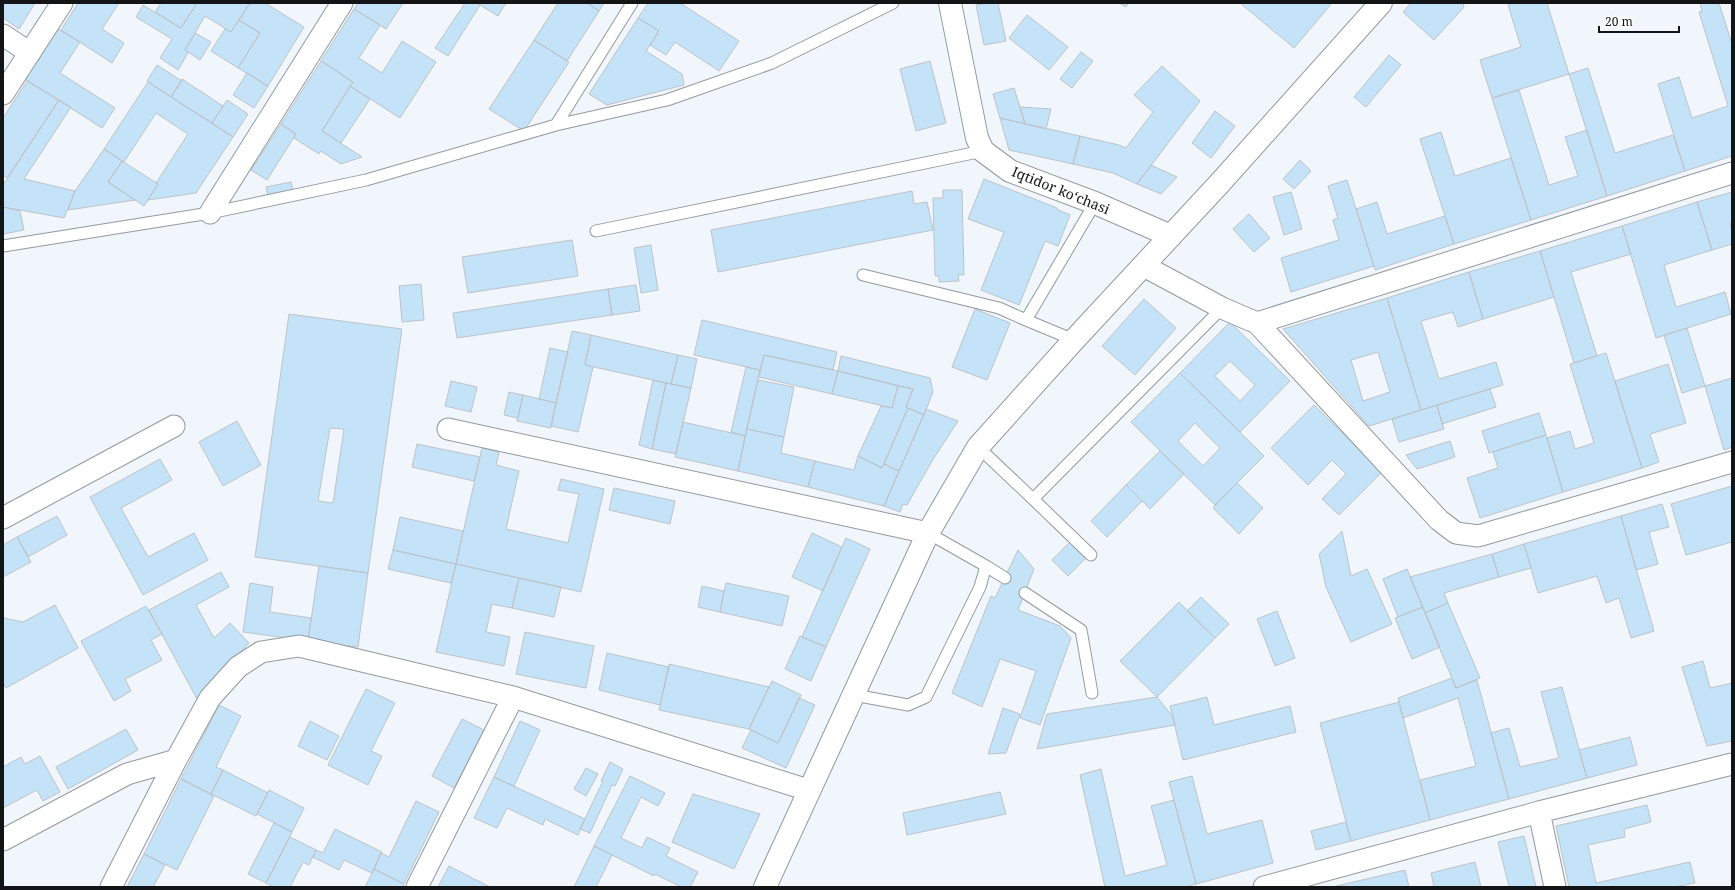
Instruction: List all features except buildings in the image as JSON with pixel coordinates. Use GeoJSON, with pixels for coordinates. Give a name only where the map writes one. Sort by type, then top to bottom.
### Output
{"type":"FeatureCollection","features":[{"type":"Feature","properties":{"kind":"street"},"geometry":{"type":"LineString","coordinates":[[3,94],[62,3]]}},
{"type":"Feature","properties":{"kind":"street"},"geometry":{"type":"LineString","coordinates":[[950,3],[977,138],[983,151]]}},
{"type":"Feature","properties":{"kind":"street"},"geometry":{"type":"LineString","coordinates":[[765,887],[808,790],[854,695],[928,534],[978,447],[1074,340],[1144,266],[1381,3]]}},
{"type":"Feature","properties":{"kind":"street"},"geometry":{"type":"LineString","coordinates":[[210,212],[332,6]]}},
{"type":"Feature","properties":{"kind":"street"},"geometry":{"type":"LineString","coordinates":[[3,35],[30,53]]}},
{"type":"Feature","properties":{"kind":"street","name":"Iqtidor koʻchasi"},"geometry":{"type":"LineString","coordinates":[[983,151],[1010,172],[1095,203],[1171,236]]}},
{"type":"Feature","properties":{"kind":"street"},"geometry":{"type":"LineString","coordinates":[[1257,323],[1732,173]]}},
{"type":"Feature","properties":{"kind":"street"},"geometry":{"type":"LineString","coordinates":[[1144,266],[1222,308],[1257,323],[1439,520],[1456,533],[1478,536],[1732,462]]}},
{"type":"Feature","properties":{"kind":"street"},"geometry":{"type":"LineString","coordinates":[[3,518],[174,426]]}},
{"type":"Feature","properties":{"kind":"street"},"geometry":{"type":"LineString","coordinates":[[448,429],[928,534]]}},
{"type":"Feature","properties":{"kind":"street"},"geometry":{"type":"LineString","coordinates":[[111,887],[176,760],[210,698],[238,667],[261,652],[299,646],[513,697],[808,790]]}},
{"type":"Feature","properties":{"kind":"street"},"geometry":{"type":"LineString","coordinates":[[417,887],[513,697]]}},
{"type":"Feature","properties":{"kind":"street"},"geometry":{"type":"LineString","coordinates":[[3,840],[127,774],[176,760]]}},
{"type":"Feature","properties":{"kind":"street"},"geometry":{"type":"LineString","coordinates":[[1264,887],[1539,812],[1732,764]]}},
{"type":"Feature","properties":{"kind":"street"},"geometry":{"type":"LineString","coordinates":[[1539,812],[1555,887]]}},
{"type":"Feature","properties":{"kind":"lane"},"geometry":{"type":"LineString","coordinates":[[556,125],[632,3]]}},
{"type":"Feature","properties":{"kind":"lane"},"geometry":{"type":"LineString","coordinates":[[3,246],[210,212],[366,180],[556,125],[667,100],[772,64],[893,3]]}},
{"type":"Feature","properties":{"kind":"lane"},"geometry":{"type":"LineString","coordinates":[[596,231],[983,151]]}},
{"type":"Feature","properties":{"kind":"lane"},"geometry":{"type":"LineString","coordinates":[[1026,320],[1095,203]]}},
{"type":"Feature","properties":{"kind":"lane"},"geometry":{"type":"LineString","coordinates":[[863,275],[999,308],[1074,340]]}},
{"type":"Feature","properties":{"kind":"lane"},"geometry":{"type":"LineString","coordinates":[[1033,499],[1222,308]]}},
{"type":"Feature","properties":{"kind":"lane"},"geometry":{"type":"LineString","coordinates":[[978,447],[1091,555]]}},
{"type":"Feature","properties":{"kind":"lane"},"geometry":{"type":"LineString","coordinates":[[928,534],[1005,578]]}},
{"type":"Feature","properties":{"kind":"lane"},"geometry":{"type":"LineString","coordinates":[[854,695],[908,705],[926,697],[980,587],[986,566]]}},
{"type":"Feature","properties":{"kind":"lane"},"geometry":{"type":"LineString","coordinates":[[1025,593],[1081,630],[1092,693]]}}]}
